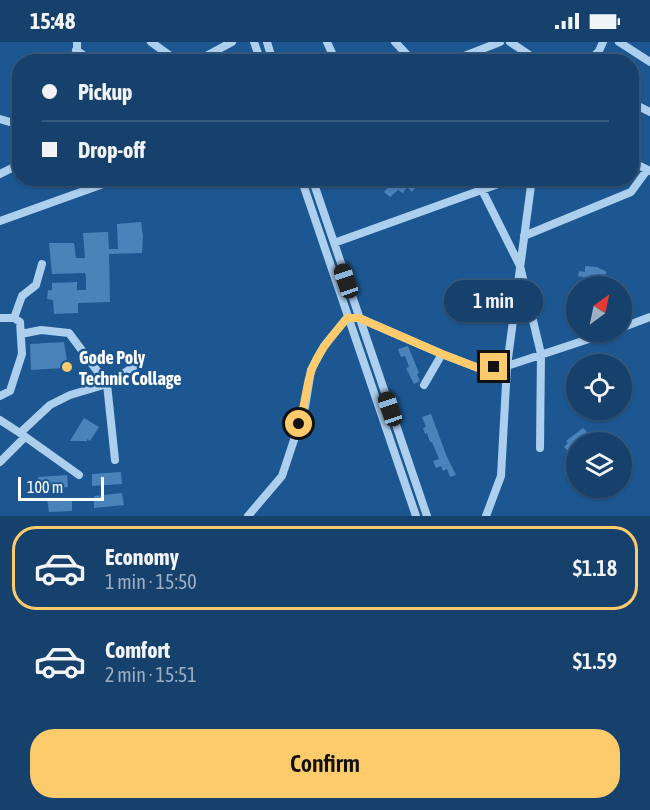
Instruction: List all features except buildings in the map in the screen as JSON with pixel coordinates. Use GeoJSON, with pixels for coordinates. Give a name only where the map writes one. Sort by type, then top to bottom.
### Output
{"type":"FeatureCollection","features":[{"type":"Feature","properties":{"kind":"street"},"geometry":{"type":"LineString","coordinates":[[151,42],[168,54]]}},
{"type":"Feature","properties":{"kind":"street"},"geometry":{"type":"LineString","coordinates":[[210,54],[232,42]]}},
{"type":"Feature","properties":{"kind":"street"},"geometry":{"type":"LineString","coordinates":[[329,46],[336,42]]}},
{"type":"Feature","properties":{"kind":"street"},"geometry":{"type":"LineString","coordinates":[[397,42],[407,54]]}},
{"type":"Feature","properties":{"kind":"street"},"geometry":{"type":"LineString","coordinates":[[469,54],[500,42]]}},
{"type":"Feature","properties":{"kind":"street"},"geometry":{"type":"LineString","coordinates":[[510,42],[528,54]]}},
{"type":"Feature","properties":{"kind":"street"},"geometry":{"type":"LineString","coordinates":[[619,42],[638,54]]}},
{"type":"Feature","properties":{"kind":"street"},"geometry":{"type":"LineString","coordinates":[[639,183],[649,171]]}},
{"type":"Feature","properties":{"kind":"street"},"geometry":{"type":"LineString","coordinates":[[0,221],[93,186]]}},
{"type":"Feature","properties":{"kind":"street"},"geometry":{"type":"LineString","coordinates":[[304,186],[416,516]]}},
{"type":"Feature","properties":{"kind":"street"},"geometry":{"type":"LineString","coordinates":[[315,186],[427,516]]}},
{"type":"Feature","properties":{"kind":"street"},"geometry":{"type":"LineString","coordinates":[[480,186],[520,266],[541,354],[540,447]]}},
{"type":"Feature","properties":{"kind":"street"},"geometry":{"type":"LineString","coordinates":[[334,243],[495,186]]}},
{"type":"Feature","properties":{"kind":"street"},"geometry":{"type":"LineString","coordinates":[[486,516],[501,476],[507,366],[531,186]]}},
{"type":"Feature","properties":{"kind":"street"},"geometry":{"type":"LineString","coordinates":[[524,236],[631,192],[636,186]]}},
{"type":"Feature","properties":{"kind":"street"},"geometry":{"type":"LineString","coordinates":[[14,318],[22,296],[36,285],[42,264]]}},
{"type":"Feature","properties":{"kind":"street"},"geometry":{"type":"LineString","coordinates":[[632,324],[650,317]]}},
{"type":"Feature","properties":{"kind":"street"},"geometry":{"type":"LineString","coordinates":[[0,318],[14,318],[20,322],[22,354],[10,391],[0,396]]}},
{"type":"Feature","properties":{"kind":"street"},"geometry":{"type":"LineString","coordinates":[[347,318],[359,318],[481,369],[507,366],[579,342]]}},
{"type":"Feature","properties":{"kind":"street"},"geometry":{"type":"LineString","coordinates":[[248,516],[282,476],[305,407],[311,370],[324,346],[347,318]]}},
{"type":"Feature","properties":{"kind":"street"},"geometry":{"type":"LineString","coordinates":[[21,334],[41,330],[69,333],[107,384],[115,460]]}},
{"type":"Feature","properties":{"kind":"street"},"geometry":{"type":"LineString","coordinates":[[424,385],[442,354]]}},
{"type":"Feature","properties":{"kind":"street"},"geometry":{"type":"LineString","coordinates":[[0,462],[50,405],[70,395],[107,384],[138,364]]}},
{"type":"Feature","properties":{"kind":"street"},"geometry":{"type":"LineString","coordinates":[[0,420],[79,475]]}},
{"type":"Feature","properties":{"kind":"street"},"geometry":{"type":"LineString","coordinates":[[396,458],[405,454]]}},
{"type":"Feature","properties":{"kind":"place","name":"Gode Poly Technic Collage"},"geometry":{"type":"Point","coordinates":[67,367]}},
{"type":"Feature","properties":{"kind":"route"},"geometry":{"type":"LineString","coordinates":[[299,424],[305,407],[311,370],[324,346],[347,318],[359,318],[481,369],[494,367]]}}]}
